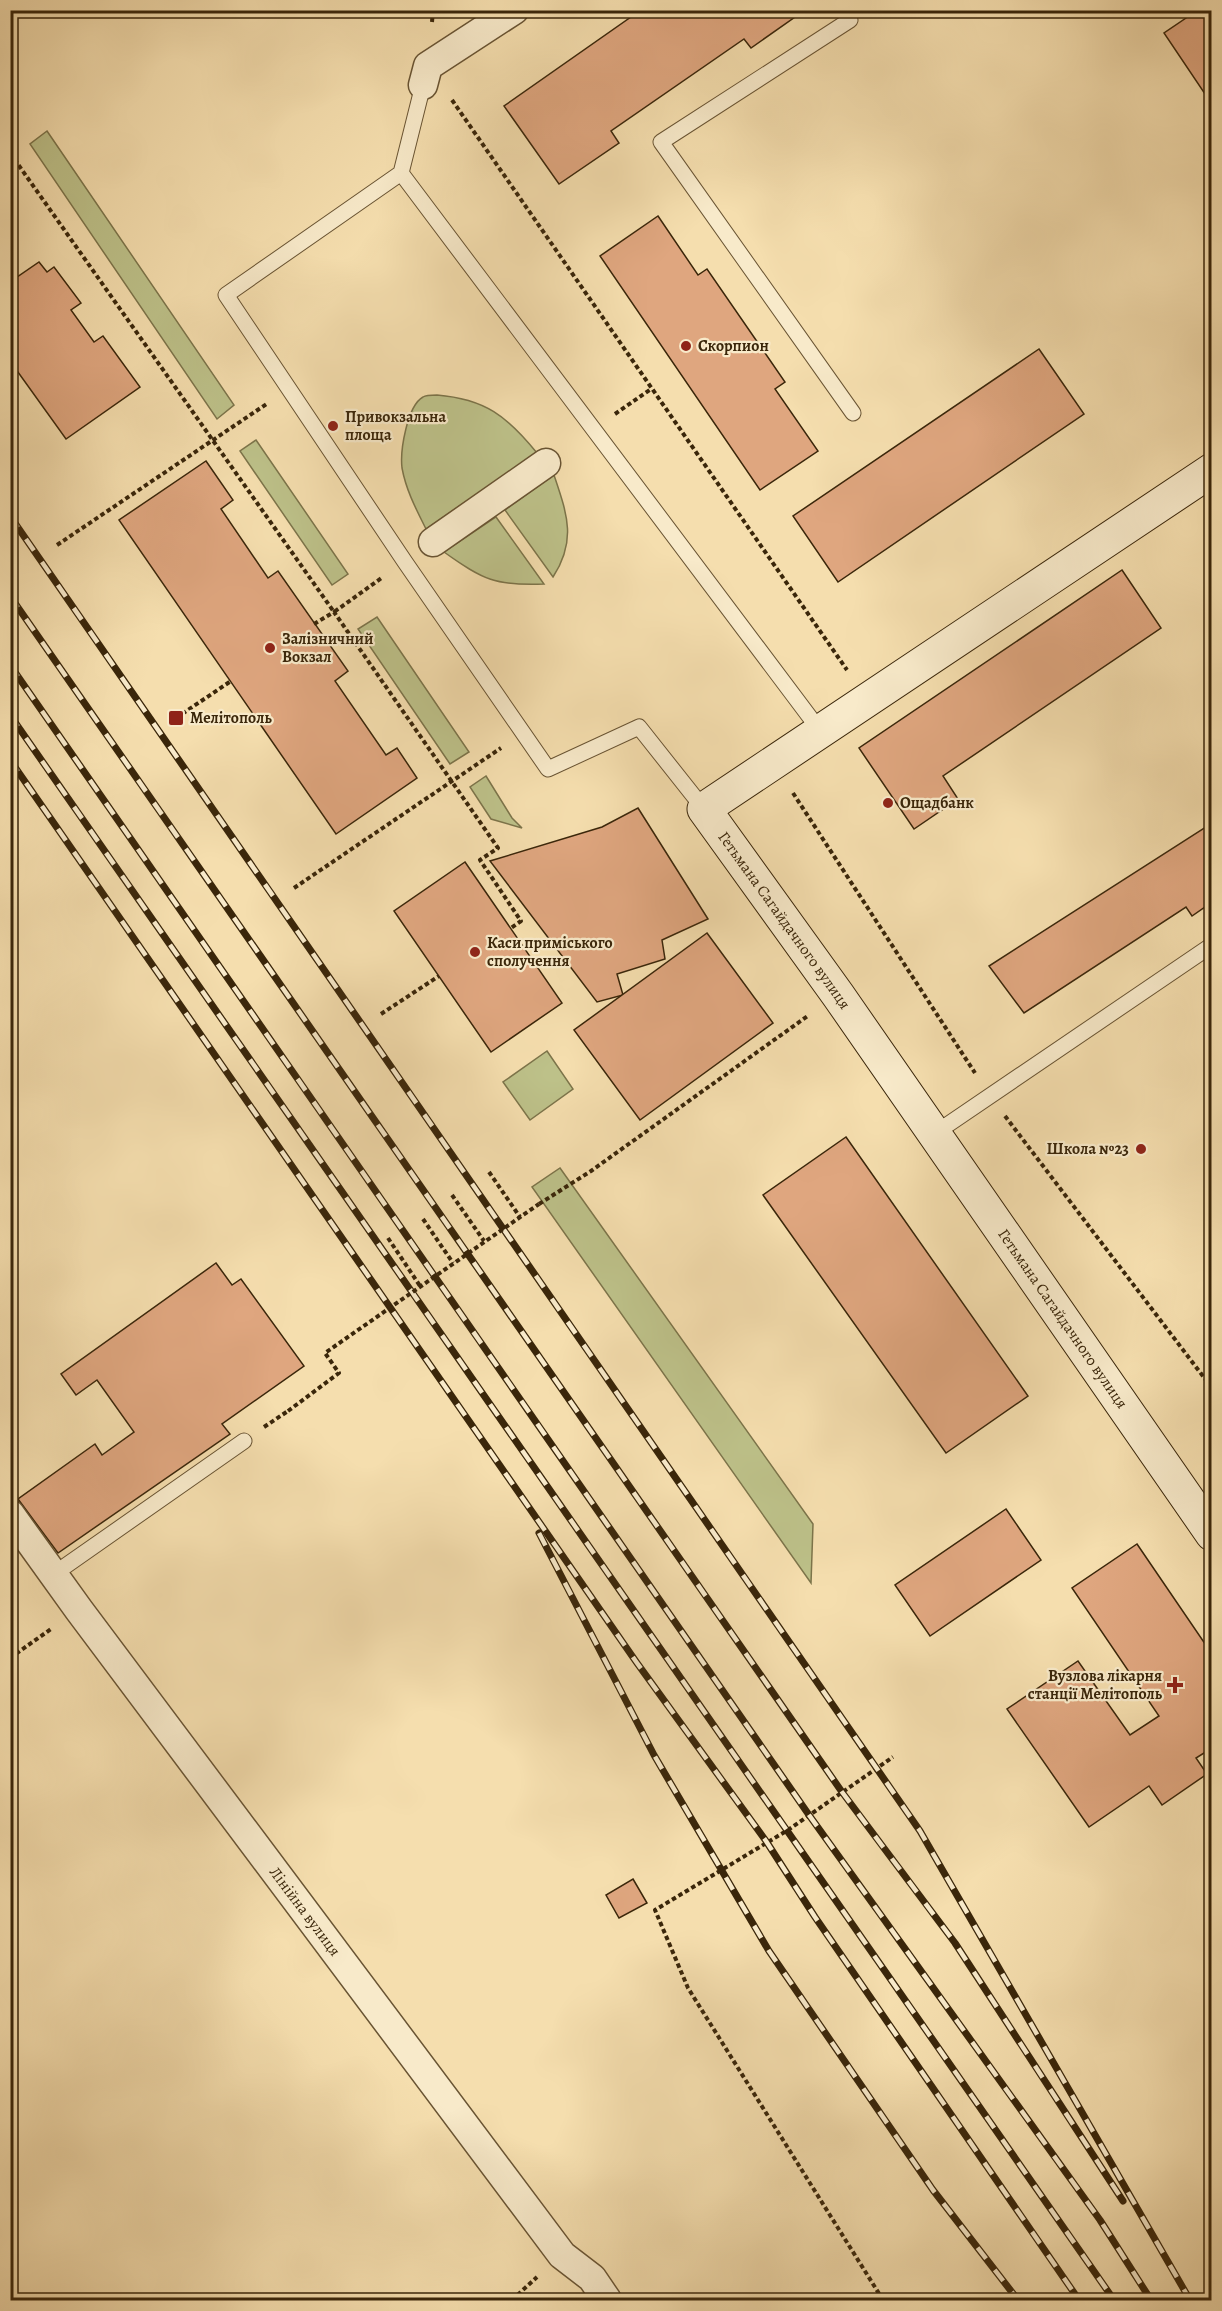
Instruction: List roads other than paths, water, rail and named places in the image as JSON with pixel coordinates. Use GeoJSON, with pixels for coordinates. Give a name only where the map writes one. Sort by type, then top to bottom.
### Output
{"type":"FeatureCollection","features":[{"type":"Feature","properties":{"kind":"street"},"geometry":{"type":"LineString","coordinates":[[426,75],[514,10]]}},
{"type":"Feature","properties":{"kind":"street"},"geometry":{"type":"LineString","coordinates":[[433,542],[546,463]]}},
{"type":"Feature","properties":{"kind":"street"},"geometry":{"type":"LineString","coordinates":[[704,809],[1212,471]]}},
{"type":"Feature","properties":{"kind":"street","name":"Гетьмана Сагайдачного вулиця"},"geometry":{"type":"LineString","coordinates":[[704,809],[838,995],[1212,1534]]}},
{"type":"Feature","properties":{"kind":"street","name":"Лінійна вулиця"},"geometry":{"type":"LineString","coordinates":[[10,1514],[79,1610],[562,2255],[592,2278],[607,2301]]}},
{"type":"Feature","properties":{"kind":"lane"},"geometry":{"type":"LineString","coordinates":[[844,10],[850,20],[661,142],[853,413]]}},
{"type":"Feature","properties":{"kind":"lane"},"geometry":{"type":"LineString","coordinates":[[426,75],[401,173],[226,295],[521,734],[548,769],[639,727],[704,809]]}},
{"type":"Feature","properties":{"kind":"lane"},"geometry":{"type":"LineString","coordinates":[[401,173],[821,732]]}},
{"type":"Feature","properties":{"kind":"lane"},"geometry":{"type":"LineString","coordinates":[[934,1134],[1212,945]]}},
{"type":"Feature","properties":{"kind":"lane"},"geometry":{"type":"LineString","coordinates":[[54,1574],[244,1441]]}},
{"type":"Feature","properties":{"kind":"railway"},"geometry":{"type":"LineString","coordinates":[[10,516],[920,1831],[1190,2300]]}},
{"type":"Feature","properties":{"kind":"railway"},"geometry":{"type":"LineString","coordinates":[[10,596],[842,1792],[955,1943],[1123,2201]]}},
{"type":"Feature","properties":{"kind":"railway"},"geometry":{"type":"LineString","coordinates":[[10,665],[809,1815],[1100,2220],[1151,2300]]}},
{"type":"Feature","properties":{"kind":"railway"},"geometry":{"type":"LineString","coordinates":[[10,715],[1114,2300]]}},
{"type":"Feature","properties":{"kind":"railway"},"geometry":{"type":"LineString","coordinates":[[10,760],[637,1663],[766,1841],[815,1917],[1079,2300]]}},
{"type":"Feature","properties":{"kind":"railway"},"geometry":{"type":"LineString","coordinates":[[539,1533],[654,1755],[769,1951],[933,2190],[1018,2300]]}},
{"type":"Feature","properties":{"kind":"place","name":"Скорпион"},"geometry":{"type":"Point","coordinates":[686,346]}},
{"type":"Feature","properties":{"kind":"place","name":"Привокзальна площа"},"geometry":{"type":"Point","coordinates":[333,426]}},
{"type":"Feature","properties":{"kind":"place","name":"Залізничний Вокзал"},"geometry":{"type":"Point","coordinates":[270,648]}},
{"type":"Feature","properties":{"kind":"place","name":"Мелітополь"},"geometry":{"type":"Point","coordinates":[176,718]}},
{"type":"Feature","properties":{"kind":"place","name":"Ощадбанк"},"geometry":{"type":"Point","coordinates":[888,803]}},
{"type":"Feature","properties":{"kind":"place","name":"Каси приміського сполучення"},"geometry":{"type":"Point","coordinates":[475,952]}},
{"type":"Feature","properties":{"kind":"place","name":"Школа №23"},"geometry":{"type":"Point","coordinates":[1141,1149]}},
{"type":"Feature","properties":{"kind":"place","name":"Вузлова лікарня станції Мелітополь"},"geometry":{"type":"Point","coordinates":[1175,1685]}}]}
